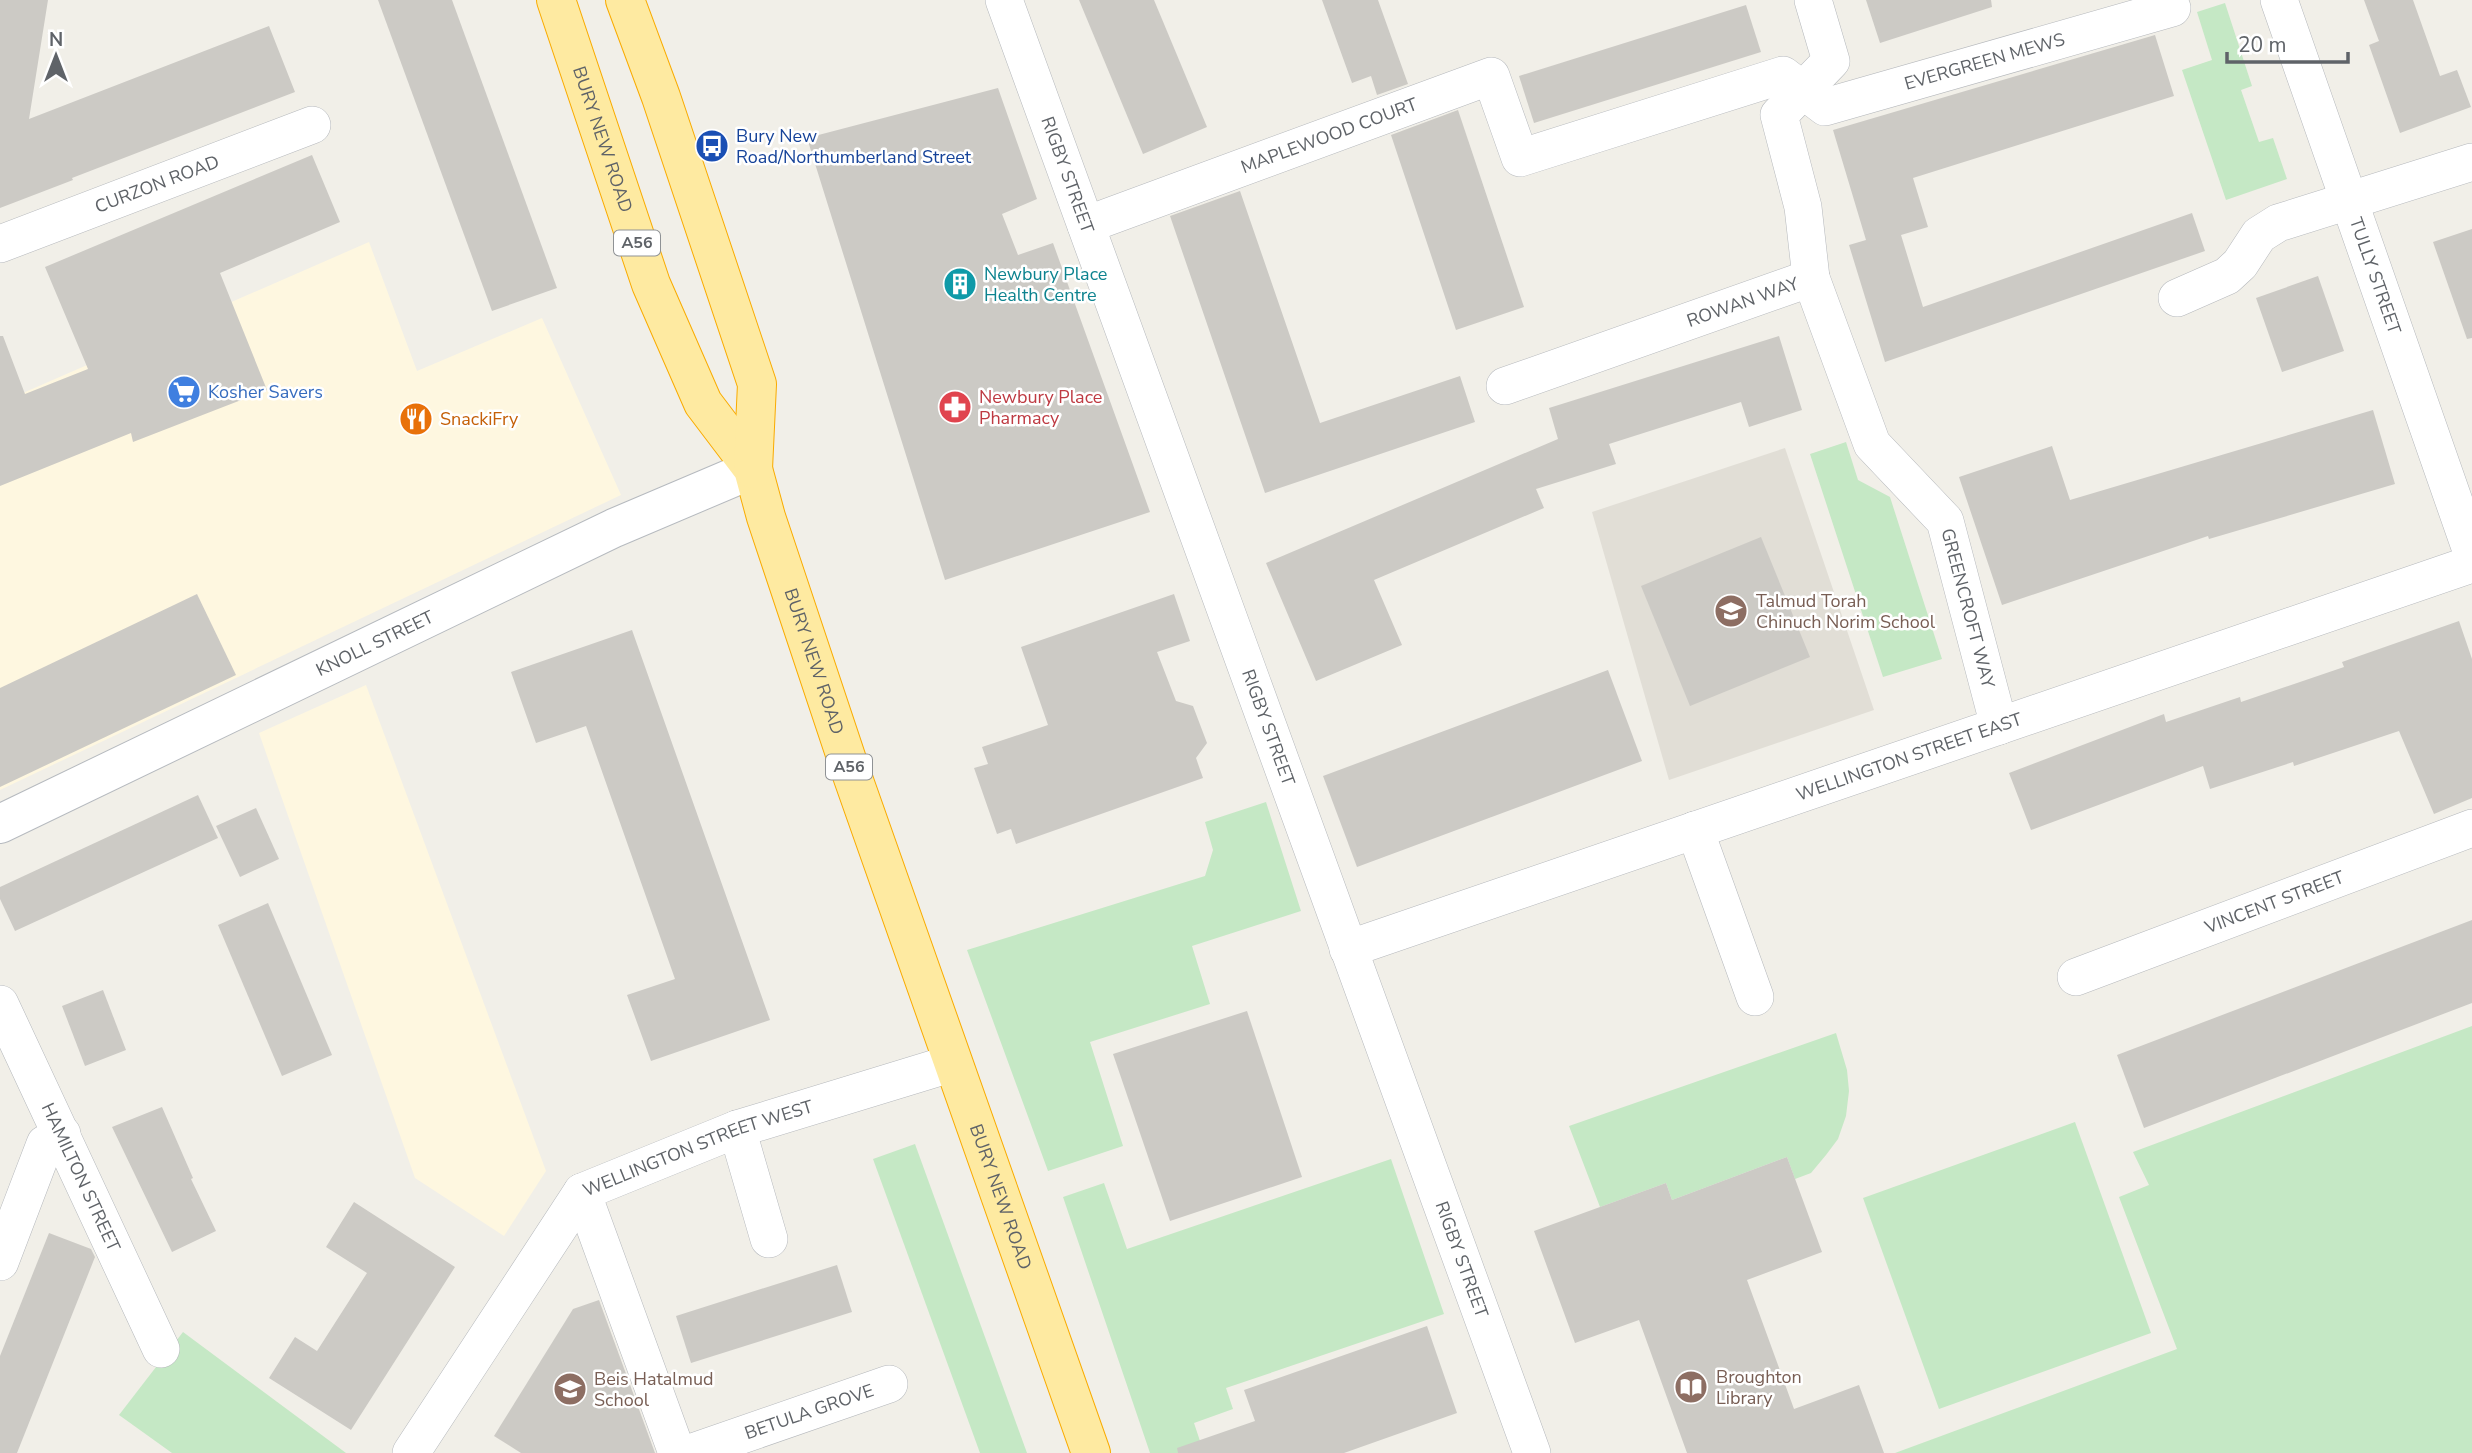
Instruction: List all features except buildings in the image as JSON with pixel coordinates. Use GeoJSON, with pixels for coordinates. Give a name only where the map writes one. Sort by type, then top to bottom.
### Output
{"type":"FeatureCollection","features":[{"type":"Feature","properties":{"kind":"highway","name":"BURY NEW ROAD"},"geometry":{"type":"LineString","coordinates":[[556,0],[651,285],[703,403],[754,469],[766,517],[849,765],[1091,1453]]}},
{"type":"Feature","properties":{"kind":"highway","name":"A56"},"geometry":{"type":"LineString","coordinates":[[625,0],[662,97],[757,384],[754,469]]}},
{"type":"Feature","properties":{"kind":"main road","name":"KNOLL STREET"},"geometry":{"type":"LineString","coordinates":[[0,824],[601,534],[754,469]]}},
{"type":"Feature","properties":{"kind":"street","name":"RIGBY STREET"},"geometry":{"type":"LineString","coordinates":[[1004,0],[1532,1453]]}},
{"type":"Feature","properties":{"kind":"street","name":"ROWAN WAY"},"geometry":{"type":"LineString","coordinates":[[1505,386],[1811,278],[1803,207],[1779,115],[1830,61],[1813,0]]}},
{"type":"Feature","properties":{"kind":"street","name":"TULLY STREET"},"geometry":{"type":"LineString","coordinates":[[2279,0],[2472,553]]}},
{"type":"Feature","properties":{"kind":"street","name":"EVERGREEN MEWS"},"geometry":{"type":"LineString","coordinates":[[1802,90],[1825,107],[2172,8]]}},
{"type":"Feature","properties":{"kind":"street","name":"MAPLEWOOD COURT"},"geometry":{"type":"LineString","coordinates":[[1086,225],[1491,76],[1520,159],[1783,75],[1802,90]]}},
{"type":"Feature","properties":{"kind":"street","name":"CURZON ROAD"},"geometry":{"type":"LineString","coordinates":[[0,244],[312,125]]}},
{"type":"Feature","properties":{"kind":"street"},"geometry":{"type":"LineString","coordinates":[[2177,298],[2227,276],[2240,264],[2259,235],[2278,223],[2472,162]]}},
{"type":"Feature","properties":{"kind":"street","name":"GREENCROFT WAY"},"geometry":{"type":"LineString","coordinates":[[1811,278],[1872,443],[1945,521],[1999,726]]}},
{"type":"Feature","properties":{"kind":"street","name":"WELLINGTON STREET EAST"},"geometry":{"type":"LineString","coordinates":[[1348,949],[2472,564]]}},
{"type":"Feature","properties":{"kind":"street","name":"VINCENT STREET"},"geometry":{"type":"LineString","coordinates":[[2076,977],[2472,828]]}},
{"type":"Feature","properties":{"kind":"street"},"geometry":{"type":"LineString","coordinates":[[1695,830],[1755,998]]}},
{"type":"Feature","properties":{"kind":"street","name":"HAMILTON STREET"},"geometry":{"type":"LineString","coordinates":[[0,1004],[161,1349]]}},
{"type":"Feature","properties":{"kind":"street","name":"WELLINGTON STREET WEST"},"geometry":{"type":"LineString","coordinates":[[411,1453],[582,1192],[737,1129],[953,1063]]}},
{"type":"Feature","properties":{"kind":"street"},"geometry":{"type":"LineString","coordinates":[[737,1129],[769,1239]]}},
{"type":"Feature","properties":{"kind":"street"},"geometry":{"type":"LineString","coordinates":[[0,1262],[45,1144],[62,1134]]}},
{"type":"Feature","properties":{"kind":"street"},"geometry":{"type":"LineString","coordinates":[[582,1192],[677,1453]]}},
{"type":"Feature","properties":{"kind":"street","name":"BETULA GROVE"},"geometry":{"type":"LineString","coordinates":[[690,1453],[889,1384]]}},
{"type":"Feature","properties":{"kind":"shaded area"},"geometry":{"type":"Polygon","coordinates":[[[369,242],[417,371],[542,318],[621,495],[0,790],[0,403],[369,242]]]}},
{"type":"Feature","properties":{"kind":"shaded area","name":"Talmud Torah Chinuch Norim School"},"geometry":{"type":"Polygon","coordinates":[[[1785,448],[1874,710],[1669,780],[1592,512],[1785,448]]]}},
{"type":"Feature","properties":{"kind":"shaded area"},"geometry":{"type":"Polygon","coordinates":[[[366,685],[546,1171],[504,1236],[415,1178],[259,733],[366,685]]]}},
{"type":"Feature","properties":{"kind":"green space"},"geometry":{"type":"Polygon","coordinates":[[[2225,3],[2252,86],[2241,90],[2259,142],[2273,138],[2287,179],[2226,200],[2182,70],[2212,60],[2197,12],[2225,3]]]}},
{"type":"Feature","properties":{"kind":"green space"},"geometry":{"type":"Polygon","coordinates":[[[1846,442],[1858,480],[1890,497],[1942,659],[1883,677],[1810,454],[1846,442]]]}},
{"type":"Feature","properties":{"kind":"green space"},"geometry":{"type":"Polygon","coordinates":[[[1266,802],[1301,911],[1192,946],[1210,1004],[1090,1042],[1123,1146],[1048,1171],[967,950],[1205,876],[1213,850],[1205,822],[1266,802]]]}},
{"type":"Feature","properties":{"kind":"green space"},"geometry":{"type":"Polygon","coordinates":[[[2472,1026],[2472,1453],[1895,1453],[2177,1349],[2119,1197],[2149,1185],[2133,1152],[2472,1026]]]}},
{"type":"Feature","properties":{"kind":"green space"},"geometry":{"type":"Polygon","coordinates":[[[1836,1033],[1847,1070],[1849,1091],[1846,1116],[1838,1139],[1811,1173],[1795,1179],[1787,1157],[1672,1200],[1666,1183],[1600,1207],[1569,1126],[1836,1033]]]}},
{"type":"Feature","properties":{"kind":"green space"},"geometry":{"type":"Polygon","coordinates":[[[2075,1122],[2151,1333],[1939,1409],[1863,1198],[2075,1122]]]}},
{"type":"Feature","properties":{"kind":"green space"},"geometry":{"type":"Polygon","coordinates":[[[915,1144],[1027,1453],[980,1453],[873,1159],[915,1144]]]}},
{"type":"Feature","properties":{"kind":"green space"},"geometry":{"type":"Polygon","coordinates":[[[1391,1159],[1444,1314],[1226,1388],[1233,1409],[1194,1423],[1204,1453],[1150,1453],[1063,1197],[1104,1183],[1127,1249],[1391,1159]]]}},
{"type":"Feature","properties":{"kind":"green space"},"geometry":{"type":"Polygon","coordinates":[[[183,1332],[346,1453],[172,1453],[119,1415],[183,1332]]]}},
{"type":"Feature","properties":{"kind":"place","name":"Bury New Road/Northumberland Street"},"geometry":{"type":"Point","coordinates":[712,146]}},
{"type":"Feature","properties":{"kind":"place","name":"Newbury Place Health Centre"},"geometry":{"type":"Point","coordinates":[960,284]}},
{"type":"Feature","properties":{"kind":"place","name":"Kosher Savers"},"geometry":{"type":"Point","coordinates":[184,392]}},
{"type":"Feature","properties":{"kind":"place","name":"Newbury Place Pharmacy"},"geometry":{"type":"Point","coordinates":[955,407]}},
{"type":"Feature","properties":{"kind":"place","name":"SnackiFry"},"geometry":{"type":"Point","coordinates":[416,419]}},
{"type":"Feature","properties":{"kind":"place","name":"Talmud Torah Chinuch Norim School"},"geometry":{"type":"Point","coordinates":[1731,611]}},
{"type":"Feature","properties":{"kind":"place","name":"Broughton Library"},"geometry":{"type":"Point","coordinates":[1691,1387]}},
{"type":"Feature","properties":{"kind":"place","name":"Beis Hatalmud School"},"geometry":{"type":"Point","coordinates":[570,1389]}}]}
